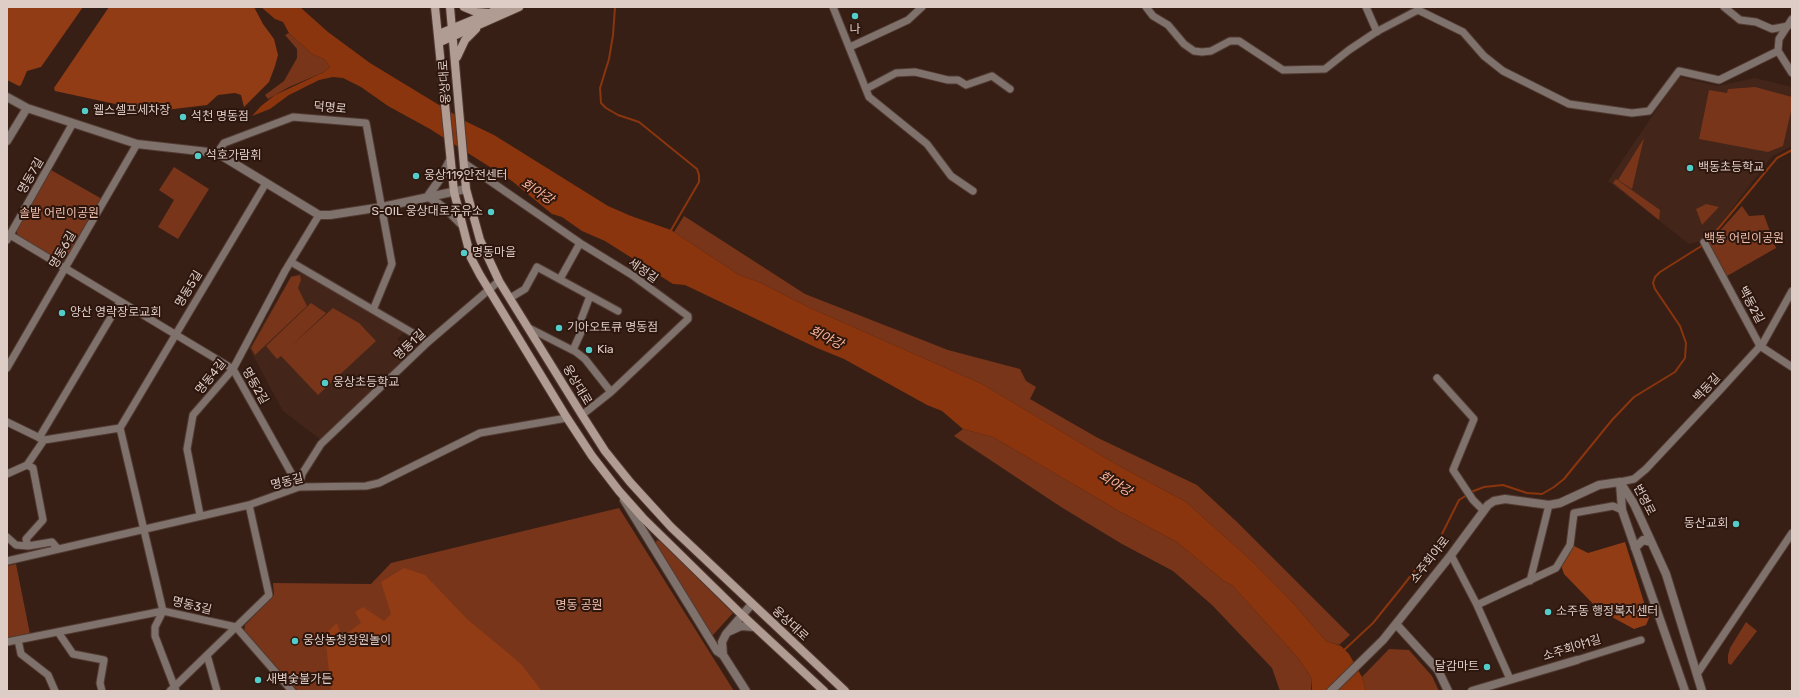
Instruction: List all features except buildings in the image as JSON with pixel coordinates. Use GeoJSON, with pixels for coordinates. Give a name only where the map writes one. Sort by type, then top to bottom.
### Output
{"type":"FeatureCollection","features":[{"type":"Feature","properties":{"kind":"main road","name":"웅상대로"},"geometry":{"type":"LineString","coordinates":[[435,7],[449,162],[454,192],[461,224],[471,258],[488,290],[567,418],[592,456],[619,491],[643,518],[754,627],[824,691]]}},
{"type":"Feature","properties":{"kind":"main road","name":"웅상대로"},"geometry":{"type":"LineString","coordinates":[[450,7],[466,189],[480,240],[499,281],[605,451],[630,482],[671,527],[751,605],[845,691]]}},
{"type":"Feature","properties":{"kind":"main road"},"geometry":{"type":"LineString","coordinates":[[464,7],[490,17]]}},
{"type":"Feature","properties":{"kind":"main road"},"geometry":{"type":"LineString","coordinates":[[455,62],[458,52],[465,40],[490,17],[504,7]]}},
{"type":"Feature","properties":{"kind":"main road"},"geometry":{"type":"LineString","coordinates":[[439,38],[490,17],[520,7]]}},
{"type":"Feature","properties":{"kind":"street"},"geometry":{"type":"LineString","coordinates":[[833,7],[869,97],[927,144],[951,176],[973,191]]}},
{"type":"Feature","properties":{"kind":"street"},"geometry":{"type":"LineString","coordinates":[[850,47],[908,20],[922,7]]}},
{"type":"Feature","properties":{"kind":"street"},"geometry":{"type":"LineString","coordinates":[[1146,7],[1153,16],[1168,25],[1184,44],[1194,50],[1202,52],[1211,50],[1230,41],[1239,41],[1283,70],[1325,69],[1349,50],[1377,32],[1418,10],[1463,32],[1484,56],[1503,71],[1569,104],[1632,113],[1649,111],[1679,71],[1719,80],[1778,51]]}},
{"type":"Feature","properties":{"kind":"street"},"geometry":{"type":"LineString","coordinates":[[1366,7],[1377,32]]}},
{"type":"Feature","properties":{"kind":"street"},"geometry":{"type":"LineString","coordinates":[[1724,7],[1740,20],[1756,22],[1772,29],[1790,22]]}},
{"type":"Feature","properties":{"kind":"street"},"geometry":{"type":"LineString","coordinates":[[1790,22],[1779,39],[1778,51],[1792,73]]}},
{"type":"Feature","properties":{"kind":"street"},"geometry":{"type":"LineString","coordinates":[[866,89],[896,74],[915,72],[948,80],[958,80],[966,85],[992,76],[1010,89]]}},
{"type":"Feature","properties":{"kind":"street"},"geometry":{"type":"LineString","coordinates":[[7,97],[27,108],[137,144],[217,153],[319,215],[330,215],[382,207],[466,189]]}},
{"type":"Feature","properties":{"kind":"street"},"geometry":{"type":"LineString","coordinates":[[7,142],[27,108]]}},
{"type":"Feature","properties":{"kind":"street","name":"덕명로"},"geometry":{"type":"LineString","coordinates":[[217,153],[224,144],[294,117],[366,123],[392,264],[373,310]]}},
{"type":"Feature","properties":{"kind":"street","name":"명동7길"},"geometry":{"type":"LineString","coordinates":[[8,238],[73,123]]}},
{"type":"Feature","properties":{"kind":"street","name":"명동6길"},"geometry":{"type":"LineString","coordinates":[[7,368],[137,144]]}},
{"type":"Feature","properties":{"kind":"street"},"geometry":{"type":"LineString","coordinates":[[428,196],[442,176],[449,162]]}},
{"type":"Feature","properties":{"kind":"street","name":"세정길"},"geometry":{"type":"LineString","coordinates":[[464,163],[580,242],[632,275],[688,316],[688,319],[611,392],[582,415]]}},
{"type":"Feature","properties":{"kind":"street","name":"명동5길"},"geometry":{"type":"LineString","coordinates":[[120,428],[266,183]]}},
{"type":"Feature","properties":{"kind":"street"},"geometry":{"type":"LineString","coordinates":[[428,196],[448,211],[461,224]]}},
{"type":"Feature","properties":{"kind":"street","name":"명동4길"},"geometry":{"type":"LineString","coordinates":[[200,515],[187,449],[193,415],[232,369],[291,262],[319,215]]}},
{"type":"Feature","properties":{"kind":"street","name":"명동2길"},"geometry":{"type":"LineString","coordinates":[[8,238],[65,268],[232,369],[299,487]]}},
{"type":"Feature","properties":{"kind":"street"},"geometry":{"type":"LineString","coordinates":[[560,279],[580,242]]}},
{"type":"Feature","properties":{"kind":"street","name":"백동2길"},"geometry":{"type":"LineString","coordinates":[[1704,242],[1760,346],[1792,367]]}},
{"type":"Feature","properties":{"kind":"street"},"geometry":{"type":"LineString","coordinates":[[291,262],[428,342]]}},
{"type":"Feature","properties":{"kind":"street"},"geometry":{"type":"LineString","coordinates":[[510,298],[526,289],[537,267],[618,311]]}},
{"type":"Feature","properties":{"kind":"street","name":"명동1길"},"geometry":{"type":"LineString","coordinates":[[299,487],[302,474],[321,444],[428,342],[499,281]]}},
{"type":"Feature","properties":{"kind":"street","name":"백동길"},"geometry":{"type":"LineString","coordinates":[[1620,482],[1634,479],[1646,469],[1760,346],[1792,291]]}},
{"type":"Feature","properties":{"kind":"street"},"geometry":{"type":"LineString","coordinates":[[573,350],[582,330],[579,325],[590,296]]}},
{"type":"Feature","properties":{"kind":"street"},"geometry":{"type":"LineString","coordinates":[[7,474],[27,465],[120,302]]}},
{"type":"Feature","properties":{"kind":"street"},"geometry":{"type":"LineString","coordinates":[[529,328],[573,350],[585,359],[611,392]]}},
{"type":"Feature","properties":{"kind":"street"},"geometry":{"type":"LineString","coordinates":[[1437,378],[1474,419],[1453,470],[1473,500],[1483,510]]}},
{"type":"Feature","properties":{"kind":"street","name":"명동길"},"geometry":{"type":"LineString","coordinates":[[7,561],[200,515],[249,505],[299,487],[360,486],[379,483],[480,433],[567,418]]}},
{"type":"Feature","properties":{"kind":"street"},"geometry":{"type":"LineString","coordinates":[[7,422],[41,439],[120,428],[163,611],[155,627],[155,636],[174,689],[207,654],[269,595],[249,505]]}},
{"type":"Feature","properties":{"kind":"street"},"geometry":{"type":"LineString","coordinates":[[27,465],[33,468],[43,520],[26,539],[28,546]]}},
{"type":"Feature","properties":{"kind":"street","name":"소주회야로"},"geometry":{"type":"LineString","coordinates":[[1331,691],[1396,624],[1451,555],[1488,505],[1501,499],[1549,505],[1560,503],[1599,485],[1620,482]]}},
{"type":"Feature","properties":{"kind":"street","name":"번영로"},"geometry":{"type":"LineString","coordinates":[[1620,482],[1622,510],[1685,691]]}},
{"type":"Feature","properties":{"kind":"street","name":"번영로"},"geometry":{"type":"LineString","coordinates":[[1620,482],[1634,504],[1666,574],[1702,691]]}},
{"type":"Feature","properties":{"kind":"street"},"geometry":{"type":"LineString","coordinates":[[619,491],[717,651],[723,655],[746,691]]}},
{"type":"Feature","properties":{"kind":"street"},"geometry":{"type":"LineString","coordinates":[[1530,581],[1549,505]]}},
{"type":"Feature","properties":{"kind":"street"},"geometry":{"type":"LineString","coordinates":[[1477,605],[1556,568],[1570,545],[1574,513],[1613,506],[1622,510]]}},
{"type":"Feature","properties":{"kind":"street"},"geometry":{"type":"LineString","coordinates":[[1697,674],[1792,533]]}},
{"type":"Feature","properties":{"kind":"street"},"geometry":{"type":"LineString","coordinates":[[7,537],[16,544],[28,546],[52,542],[58,549]]}},
{"type":"Feature","properties":{"kind":"street"},"geometry":{"type":"LineString","coordinates":[[1635,548],[1643,540],[1651,542]]}},
{"type":"Feature","properties":{"kind":"street"},"geometry":{"type":"LineString","coordinates":[[1451,555],[1477,605],[1510,680]]}},
{"type":"Feature","properties":{"kind":"street"},"geometry":{"type":"LineString","coordinates":[[723,655],[722,642],[726,634],[751,605]]}},
{"type":"Feature","properties":{"kind":"street","name":"명동3길"},"geometry":{"type":"LineString","coordinates":[[7,642],[163,611],[236,627]]}},
{"type":"Feature","properties":{"kind":"street"},"geometry":{"type":"LineString","coordinates":[[1396,624],[1438,670],[1448,691]]}},
{"type":"Feature","properties":{"kind":"street"},"geometry":{"type":"LineString","coordinates":[[726,634],[732,629],[742,626],[754,627]]}},
{"type":"Feature","properties":{"kind":"street"},"geometry":{"type":"LineString","coordinates":[[236,627],[292,691]]}},
{"type":"Feature","properties":{"kind":"street"},"geometry":{"type":"LineString","coordinates":[[58,632],[73,654],[104,660],[100,683],[102,691]]}},
{"type":"Feature","properties":{"kind":"street"},"geometry":{"type":"LineString","coordinates":[[18,640],[21,654],[48,674],[55,691]]}},
{"type":"Feature","properties":{"kind":"street","name":"소주회야1길"},"geometry":{"type":"LineString","coordinates":[[1472,691],[1641,640]]}},
{"type":"Feature","properties":{"kind":"street"},"geometry":{"type":"LineString","coordinates":[[207,654],[217,691]]}},
{"type":"Feature","properties":{"kind":"shaded area"},"geometry":{"type":"Polygon","coordinates":[[[7,7],[83,7],[41,67],[27,71],[21,85],[19,86],[7,80],[7,7]]]}},
{"type":"Feature","properties":{"kind":"shaded area"},"geometry":{"type":"Polygon","coordinates":[[[109,7],[254,7],[263,24],[274,39],[278,55],[269,82],[244,107],[241,95],[235,93],[218,95],[207,105],[157,111],[143,110],[55,91],[54,88],[109,7]]]}},
{"type":"Feature","properties":{"kind":"shaded area","name":"백동초등학교"},"geometry":{"type":"Polygon","coordinates":[[[1679,77],[1718,86],[1755,78],[1792,87],[1792,146],[1772,156],[1709,239],[1689,244],[1608,181],[1679,77]]]}},
{"type":"Feature","properties":{"kind":"shaded area","name":"웅상초등학교"},"geometry":{"type":"Polygon","coordinates":[[[302,273],[404,332],[397,339],[412,355],[321,440],[283,411],[249,348],[291,276],[302,273]]]}},
{"type":"Feature","properties":{"kind":"shaded area"},"geometry":{"type":"Polygon","coordinates":[[[1625,542],[1649,618],[1646,625],[1634,629],[1599,610],[1564,574],[1561,565],[1572,545],[1588,553],[1625,542]]]}},
{"type":"Feature","properties":{"kind":"shaded area"},"geometry":{"type":"Polygon","coordinates":[[[404,568],[425,575],[467,619],[520,663],[542,691],[331,691],[325,634],[337,623],[342,637],[361,623],[355,612],[363,607],[384,621],[391,614],[381,582],[404,568]]]}},
{"type":"Feature","properties":{"kind":"green space"},"geometry":{"type":"Polygon","coordinates":[[[289,33],[312,54],[324,59],[330,67],[324,72],[289,87],[268,99],[265,95],[284,81],[297,58],[297,49],[285,35],[289,33]]]}},
{"type":"Feature","properties":{"kind":"green space"},"geometry":{"type":"Polygon","coordinates":[[[1755,87],[1792,97],[1792,107],[1783,146],[1768,152],[1699,139],[1709,90],[1727,93],[1728,89],[1755,87]]]}},
{"type":"Feature","properties":{"kind":"green space"},"geometry":{"type":"Polygon","coordinates":[[[1644,138],[1632,189],[1618,180],[1644,138]]]}},
{"type":"Feature","properties":{"kind":"green space"},"geometry":{"type":"Polygon","coordinates":[[[174,167],[209,189],[178,239],[158,227],[174,200],[159,190],[174,167]]]}},
{"type":"Feature","properties":{"kind":"green space","name":"솔밭 어린이공원"},"geometry":{"type":"Polygon","coordinates":[[[51,170],[102,199],[66,259],[60,262],[18,237],[16,228],[51,170]]]}},
{"type":"Feature","properties":{"kind":"green space"},"geometry":{"type":"Polygon","coordinates":[[[1616,179],[1660,210],[1659,220],[1613,183],[1616,179]]]}},
{"type":"Feature","properties":{"kind":"green space"},"geometry":{"type":"Polygon","coordinates":[[[1706,204],[1719,207],[1702,225],[1696,209],[1706,204]]]}},
{"type":"Feature","properties":{"kind":"green space","name":"백동 어린이공원"},"geometry":{"type":"Polygon","coordinates":[[[1742,206],[1749,216],[1764,215],[1776,248],[1727,276],[1709,243],[1742,206]]]}},
{"type":"Feature","properties":{"kind":"green space"},"geometry":{"type":"Polygon","coordinates":[[[684,216],[805,294],[948,350],[1020,369],[1026,381],[1036,387],[1030,399],[1098,438],[1197,485],[1237,522],[1350,635],[1339,645],[1326,641],[1293,603],[1253,562],[1186,502],[1114,463],[982,384],[808,307],[759,282],[739,275],[674,232],[684,216]]]}},
{"type":"Feature","properties":{"kind":"green space"},"geometry":{"type":"Polygon","coordinates":[[[300,275],[301,280],[298,288],[307,306],[255,355],[251,348],[291,277],[300,275]]]}},
{"type":"Feature","properties":{"kind":"green space"},"geometry":{"type":"Polygon","coordinates":[[[311,303],[326,313],[290,347],[333,308],[359,323],[376,341],[318,395],[281,356],[277,359],[266,346],[311,303]]]}},
{"type":"Feature","properties":{"kind":"green space"},"geometry":{"type":"Polygon","coordinates":[[[963,429],[993,437],[1119,511],[1177,542],[1224,581],[1232,585],[1298,658],[1311,677],[1311,690],[1280,691],[1272,668],[1212,605],[1173,571],[1122,544],[1061,507],[954,436],[963,429]]]}},
{"type":"Feature","properties":{"kind":"green space","name":"명동 공원"},"geometry":{"type":"Polygon","coordinates":[[[619,508],[734,691],[298,691],[244,632],[245,625],[274,595],[273,583],[371,584],[391,563],[619,508]]]}},
{"type":"Feature","properties":{"kind":"green space"},"geometry":{"type":"Polygon","coordinates":[[[657,540],[660,541],[733,613],[712,636],[655,545],[657,540]]]}},
{"type":"Feature","properties":{"kind":"green space"},"geometry":{"type":"Polygon","coordinates":[[[16,564],[30,634],[7,639],[7,566],[16,564]]]}},
{"type":"Feature","properties":{"kind":"green space"},"geometry":{"type":"Polygon","coordinates":[[[1746,622],[1757,631],[1731,665],[1728,663],[1730,648],[1746,622]]]}},
{"type":"Feature","properties":{"kind":"green space"},"geometry":{"type":"Polygon","coordinates":[[[1389,649],[1409,650],[1432,676],[1439,691],[1366,691],[1362,677],[1389,649]]]}},
{"type":"Feature","properties":{"kind":"water","name":"회야강"},"geometry":{"type":"Polygon","coordinates":[[[261,7],[300,7],[328,32],[370,63],[467,122],[494,135],[608,206],[671,230],[739,275],[759,282],[808,307],[982,384],[1114,463],[1186,502],[1253,562],[1293,603],[1326,641],[1341,646],[1349,654],[1362,677],[1366,691],[1312,691],[1311,677],[1298,658],[1232,585],[1224,581],[1177,542],[1119,511],[993,437],[963,429],[942,411],[927,405],[844,359],[817,348],[685,285],[673,284],[605,241],[582,231],[562,217],[552,214],[512,181],[430,129],[388,106],[361,87],[343,78],[333,77],[319,80],[289,95],[270,109],[252,116],[261,106],[275,95],[324,72],[330,67],[324,59],[312,54],[289,33],[283,22],[275,19],[261,7]]]}},
{"type":"Feature","properties":{"kind":"waterway"},"geometry":{"type":"LineString","coordinates":[[615,7],[613,35],[609,59],[600,88],[601,103],[606,108],[618,115],[639,122],[697,169],[699,175],[699,182],[670,232]]}},
{"type":"Feature","properties":{"kind":"waterway"},"geometry":{"type":"LineString","coordinates":[[1707,242],[1777,158],[1792,150]]}},
{"type":"Feature","properties":{"kind":"waterway"},"geometry":{"type":"LineString","coordinates":[[1471,492],[1484,487],[1503,485],[1527,493],[1542,494],[1554,487],[1564,479],[1612,420],[1634,397],[1675,372],[1685,358],[1686,343],[1680,326],[1655,289],[1653,283],[1655,277],[1660,272],[1703,245]]}},
{"type":"Feature","properties":{"kind":"waterway"},"geometry":{"type":"LineString","coordinates":[[1343,651],[1373,623],[1402,587],[1440,538],[1459,500],[1467,495]]}},
{"type":"Feature","properties":{"kind":"place","name":"나"},"geometry":{"type":"Point","coordinates":[855,16]}},
{"type":"Feature","properties":{"kind":"place","name":"웰스셀프세차장"},"geometry":{"type":"Point","coordinates":[85,111]}},
{"type":"Feature","properties":{"kind":"place","name":"석천 명동점"},"geometry":{"type":"Point","coordinates":[183,117]}},
{"type":"Feature","properties":{"kind":"place","name":"석호가람휘"},"geometry":{"type":"Point","coordinates":[198,156]}},
{"type":"Feature","properties":{"kind":"place","name":"백동초등학교"},"geometry":{"type":"Point","coordinates":[1690,168]}},
{"type":"Feature","properties":{"kind":"place","name":"웅상119안전센터"},"geometry":{"type":"Point","coordinates":[416,176]}},
{"type":"Feature","properties":{"kind":"place","name":"S-OIL 웅상대로주유소"},"geometry":{"type":"Point","coordinates":[491,212]}},
{"type":"Feature","properties":{"kind":"place","name":"명동마을"},"geometry":{"type":"Point","coordinates":[464,253]}},
{"type":"Feature","properties":{"kind":"place","name":"양산 영락장로교회"},"geometry":{"type":"Point","coordinates":[62,313]}},
{"type":"Feature","properties":{"kind":"place","name":"기아오토큐 명동점"},"geometry":{"type":"Point","coordinates":[559,328]}},
{"type":"Feature","properties":{"kind":"place","name":"Kia"},"geometry":{"type":"Point","coordinates":[589,350]}},
{"type":"Feature","properties":{"kind":"place","name":"웅상초등학교"},"geometry":{"type":"Point","coordinates":[325,383]}},
{"type":"Feature","properties":{"kind":"place","name":"동산교회"},"geometry":{"type":"Point","coordinates":[1736,524]}},
{"type":"Feature","properties":{"kind":"place","name":"소주동 행정복지센터"},"geometry":{"type":"Point","coordinates":[1548,612]}},
{"type":"Feature","properties":{"kind":"place","name":"웅상농청장원놀이"},"geometry":{"type":"Point","coordinates":[295,641]}},
{"type":"Feature","properties":{"kind":"place","name":"달감마트"},"geometry":{"type":"Point","coordinates":[1487,667]}},
{"type":"Feature","properties":{"kind":"place","name":"새벽숯불가든"},"geometry":{"type":"Point","coordinates":[258,680]}}]}
